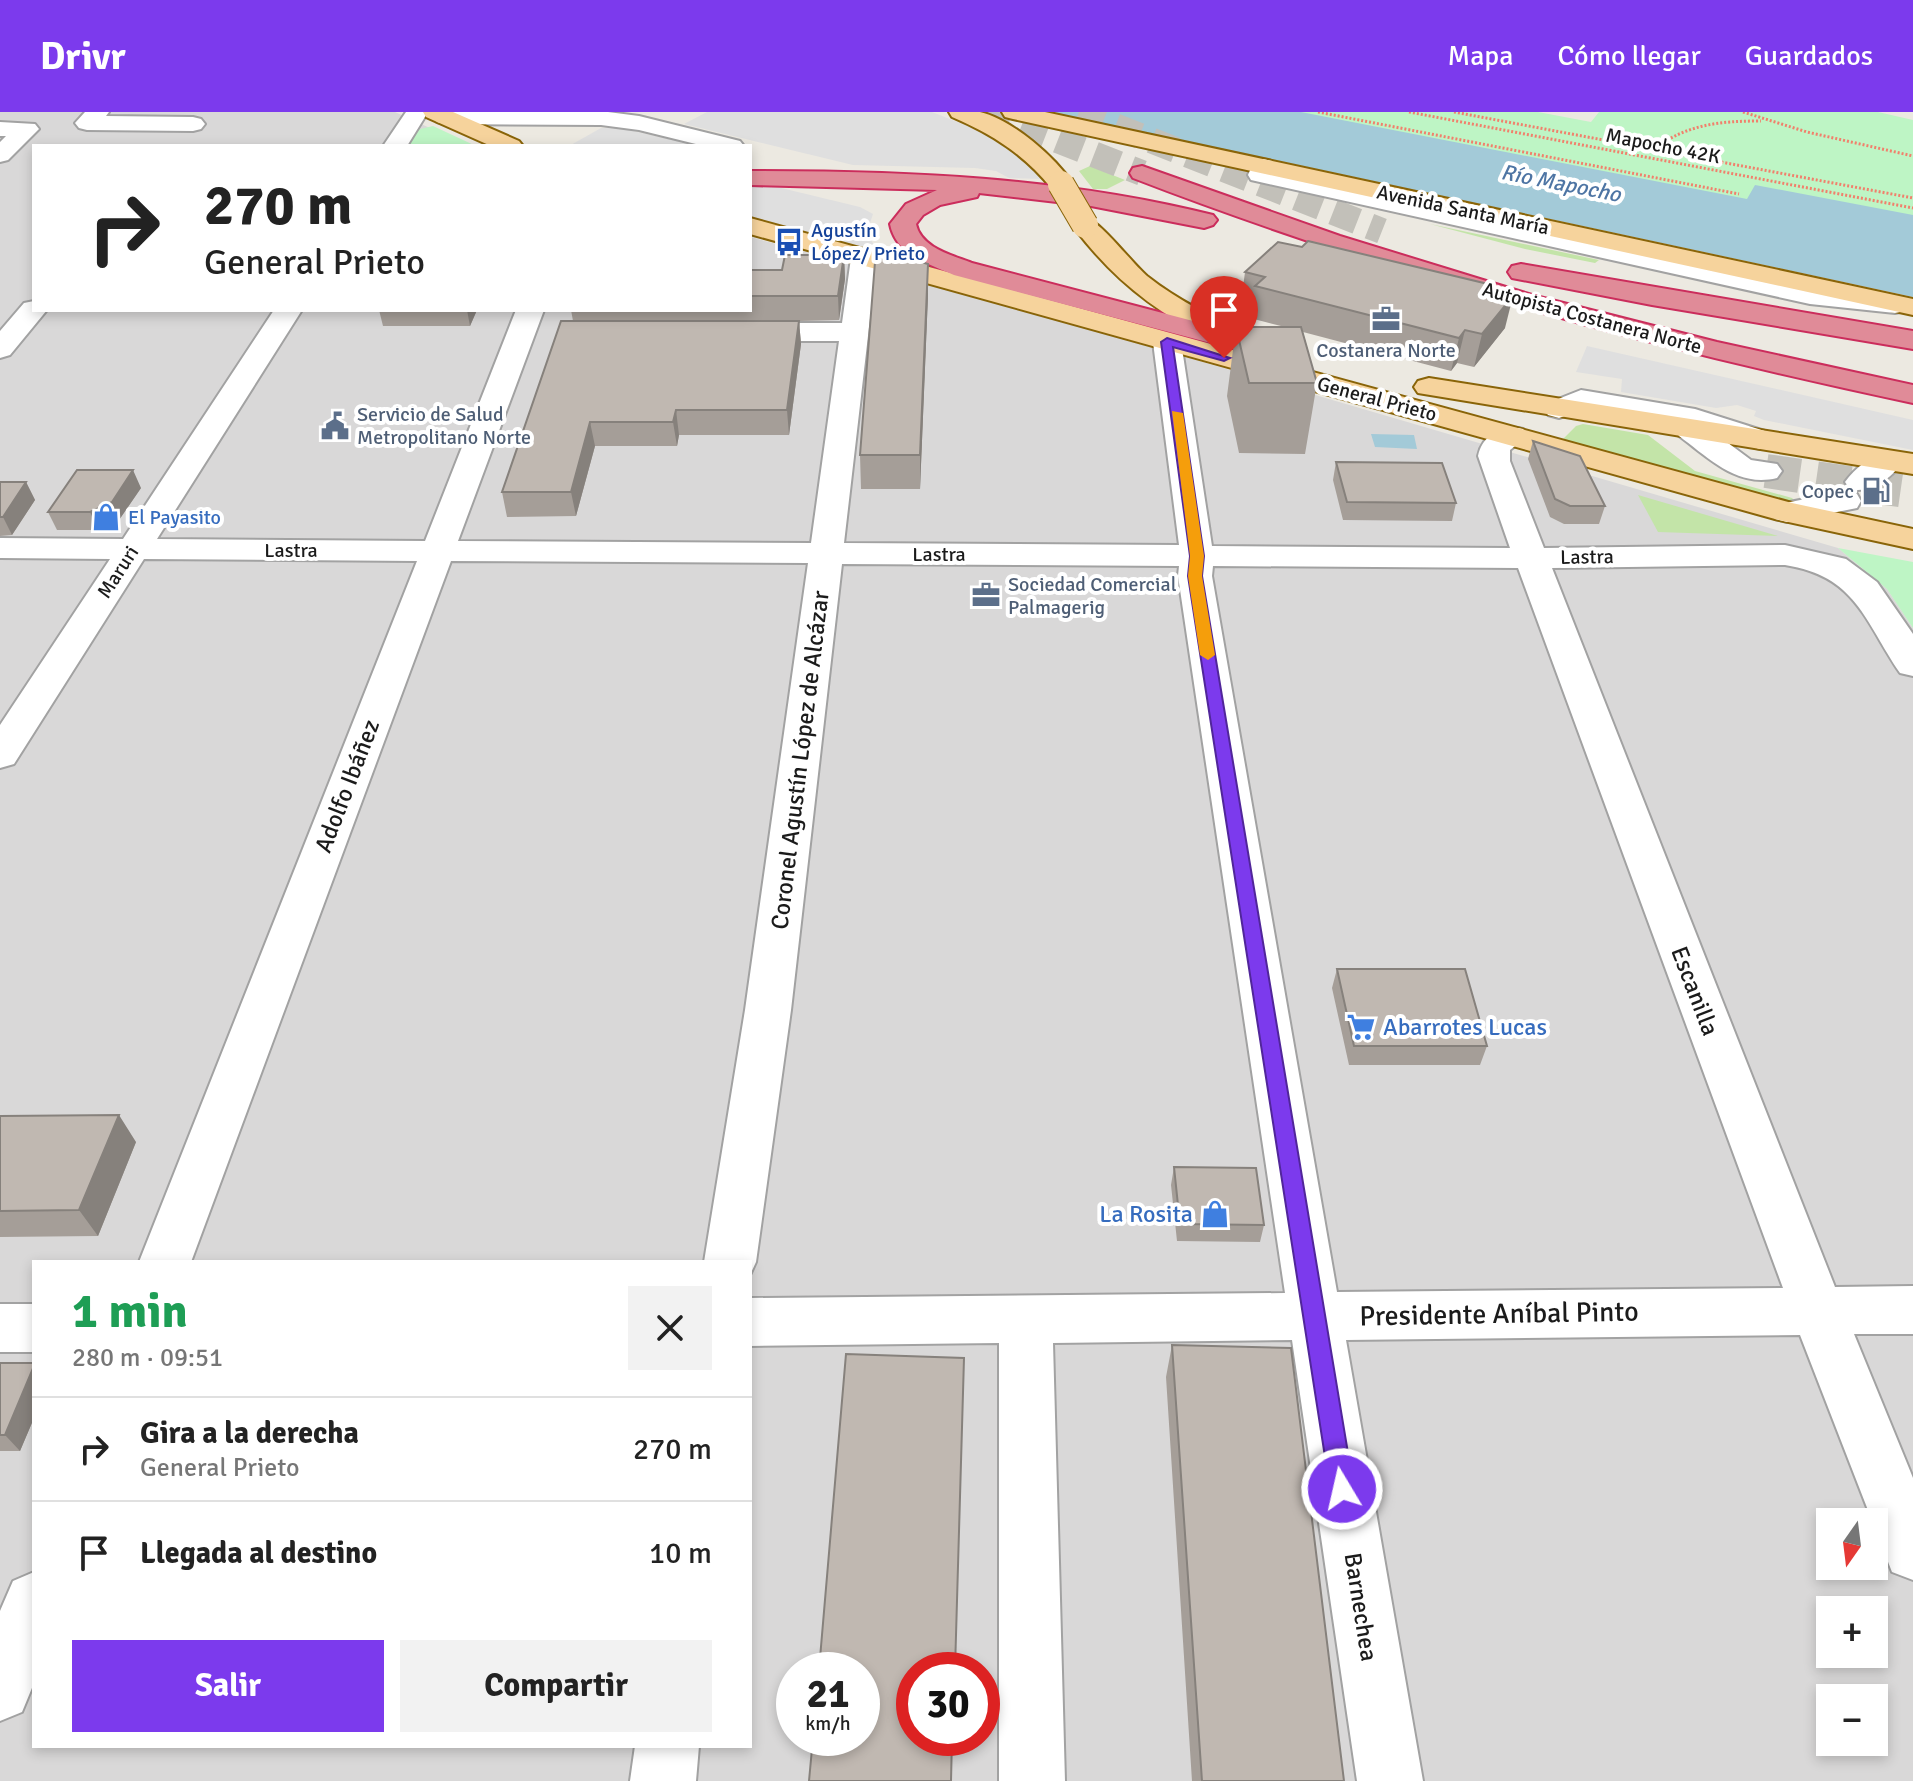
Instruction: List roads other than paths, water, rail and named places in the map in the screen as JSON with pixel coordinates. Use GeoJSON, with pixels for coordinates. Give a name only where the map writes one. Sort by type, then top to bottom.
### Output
{"type":"FeatureCollection","features":[{"type":"Feature","properties":{"kind":"highway","name":"Autopista Costanera Norte"},"geometry":{"type":"LineString","coordinates":[[1142,173],[1262,221],[1432,275],[1661,338],[1913,394]]}},
{"type":"Feature","properties":{"kind":"highway"},"geometry":{"type":"LineString","coordinates":[[752,178],[909,179],[1031,189],[1189,217],[1432,275]]}},
{"type":"Feature","properties":{"kind":"highway"},"geometry":{"type":"LineString","coordinates":[[1031,189],[975,191],[935,199],[910,212],[903,231],[918,249],[963,269],[1271,350]]}},
{"type":"Feature","properties":{"kind":"highway","name":"Autopista Costanera Norte"},"geometry":{"type":"LineString","coordinates":[[1409,240],[1490,266],[1726,328],[1913,366]]}},
{"type":"Feature","properties":{"kind":"highway"},"geometry":{"type":"LineString","coordinates":[[1490,266],[1652,297],[1913,340]]}},
{"type":"Feature","properties":{"kind":"highway"},"geometry":{"type":"LineString","coordinates":[[1784,367],[1913,404]]}},
{"type":"Feature","properties":{"kind":"main road","name":"General Prieto"},"geometry":{"type":"LineString","coordinates":[[960,112],[1001,131],[1031,151],[1061,184],[1085,225],[1115,263],[1167,303],[1211,327],[1271,350],[1378,377],[1513,419],[1787,512],[1913,539]]}},
{"type":"Feature","properties":{"kind":"main road"},"geometry":{"type":"LineString","coordinates":[[1013,112],[1263,166]]}},
{"type":"Feature","properties":{"kind":"main road"},"geometry":{"type":"LineString","coordinates":[[440,114],[507,144]]}},
{"type":"Feature","properties":{"kind":"main road","name":"General Prieto"},"geometry":{"type":"LineString","coordinates":[[752,227],[1167,342],[1513,419]]}},
{"type":"Feature","properties":{"kind":"main road"},"geometry":{"type":"LineString","coordinates":[[1513,419],[1542,425],[1576,399],[1690,429]]}},
{"type":"Feature","properties":{"kind":"main road"},"geometry":{"type":"LineString","coordinates":[[1756,460],[1901,462]]}},
{"type":"Feature","properties":{"kind":"street"},"geometry":{"type":"LineString","coordinates":[[396,144],[417,112]]}},
{"type":"Feature","properties":{"kind":"street"},"geometry":{"type":"LineString","coordinates":[[440,114],[601,118],[724,144]]}},
{"type":"Feature","properties":{"kind":"street"},"geometry":{"type":"LineString","coordinates":[[678,132],[703,117]]}},
{"type":"Feature","properties":{"kind":"street"},"geometry":{"type":"LineString","coordinates":[[0,128],[22,120],[76,123],[198,118]]}},
{"type":"Feature","properties":{"kind":"street"},"geometry":{"type":"LineString","coordinates":[[176,144],[198,118]]}},
{"type":"Feature","properties":{"kind":"street"},"geometry":{"type":"LineString","coordinates":[[8,161],[22,120]]}},
{"type":"Feature","properties":{"kind":"street"},"geometry":{"type":"LineString","coordinates":[[1263,166],[1260,175],[1810,296],[1911,307]]}},
{"type":"Feature","properties":{"kind":"street","name":"Coronel Agustín López de Alcázar"},"geometry":{"type":"LineString","coordinates":[[730,1260],[768,1010],[864,258]]}},
{"type":"Feature","properties":{"kind":"street","name":"Maruri"},"geometry":{"type":"LineString","coordinates":[[0,755],[287,312]]}},
{"type":"Feature","properties":{"kind":"street","name":"Adolfo Ibáñez"},"geometry":{"type":"LineString","coordinates":[[166,1260],[438,550],[535,325]]}},
{"type":"Feature","properties":{"kind":"street"},"geometry":{"type":"LineString","coordinates":[[712,332],[854,332]]}},
{"type":"Feature","properties":{"kind":"street","name":"Barnechea"},"geometry":{"type":"LineString","coordinates":[[1167,342],[1197,556],[1195,576],[1390,1781]]}},
{"type":"Feature","properties":{"kind":"street"},"geometry":{"type":"LineString","coordinates":[[1576,399],[1695,418],[1756,460]]}},
{"type":"Feature","properties":{"kind":"street","name":"Escanilla"},"geometry":{"type":"LineString","coordinates":[[1513,419],[1493,456],[1818,1311],[1913,1551]]}},
{"type":"Feature","properties":{"kind":"street"},"geometry":{"type":"LineString","coordinates":[[1690,429],[1756,460]]}},
{"type":"Feature","properties":{"kind":"street"},"geometry":{"type":"LineString","coordinates":[[1787,512],[1853,492],[1901,462]]}},
{"type":"Feature","properties":{"kind":"street","name":"Lastra"},"geometry":{"type":"LineString","coordinates":[[0,548],[1530,558],[1801,556],[1840,568],[1867,590],[1913,665]]}},
{"type":"Feature","properties":{"kind":"street","name":"Presidente Aníbal Pinto"},"geometry":{"type":"LineString","coordinates":[[752,1322],[1913,1310]]}},
{"type":"Feature","properties":{"kind":"street"},"geometry":{"type":"LineString","coordinates":[[1025,1319],[1032,1781]]}},
{"type":"Feature","properties":{"kind":"street"},"geometry":{"type":"LineString","coordinates":[[0,1328],[32,1328]]}},
{"type":"Feature","properties":{"kind":"street"},"geometry":{"type":"LineString","coordinates":[[0,1690],[32,1607]]}},
{"type":"Feature","properties":{"kind":"street"},"geometry":{"type":"LineString","coordinates":[[663,1781],[667,1748]]}},
{"type":"Feature","properties":{"kind":"water","name":"Río Mapocho"},"geometry":{"type":"Polygon","coordinates":[[[1051,112],[1301,112],[1747,199],[1755,185],[1913,215],[1913,297],[1051,112]]]}},
{"type":"Feature","properties":{"kind":"water"},"geometry":{"type":"Polygon","coordinates":[[[1371,434],[1414,435],[1417,449],[1375,447],[1371,434]]]}},
{"type":"Feature","properties":{"kind":"tunnel"},"geometry":{"type":"LineString","coordinates":[[985,112],[1142,173]]}},
{"type":"Feature","properties":{"kind":"tunnel"},"geometry":{"type":"LineString","coordinates":[[1079,112],[1382,231]]}},
{"type":"Feature","properties":{"kind":"tunnel"},"geometry":{"type":"LineString","coordinates":[[1766,471],[1913,492]]}},
{"type":"Feature","properties":{"kind":"place","name":"Agustín López/ Prieto"},"geometry":{"type":"Point","coordinates":[789,242]}},
{"type":"Feature","properties":{"kind":"place","name":"Costanera Norte"},"geometry":{"type":"Point","coordinates":[1386,319]}},
{"type":"Feature","properties":{"kind":"place","name":"Servicio de Salud Metropolitano Norte"},"geometry":{"type":"Point","coordinates":[335,426]}},
{"type":"Feature","properties":{"kind":"place","name":"Copec"},"geometry":{"type":"Point","coordinates":[1876,491]}},
{"type":"Feature","properties":{"kind":"place","name":"El Payasito"},"geometry":{"type":"Point","coordinates":[106,517]}},
{"type":"Feature","properties":{"kind":"place","name":"Sociedad Comercial Palmagerig"},"geometry":{"type":"Point","coordinates":[986,595]}},
{"type":"Feature","properties":{"kind":"place","name":"Abarrotes Lucas"},"geometry":{"type":"Point","coordinates":[1361,1027]}},
{"type":"Feature","properties":{"kind":"place","name":"La Rosita"},"geometry":{"type":"Point","coordinates":[1215,1214]}}]}
